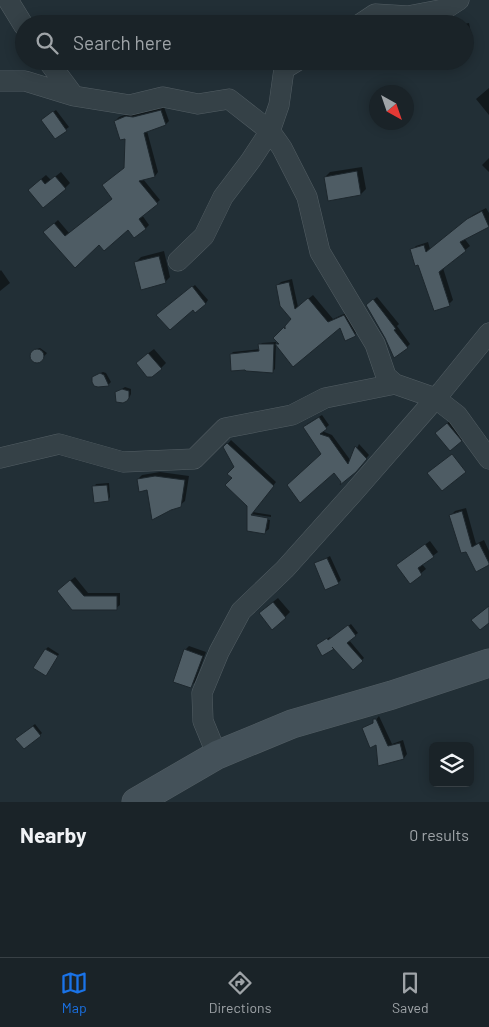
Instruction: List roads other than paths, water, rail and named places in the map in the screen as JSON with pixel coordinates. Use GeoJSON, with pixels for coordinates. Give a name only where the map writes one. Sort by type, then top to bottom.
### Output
{"type":"FeatureCollection","features":[{"type":"Feature","properties":{"kind":"street"},"geometry":{"type":"LineString","coordinates":[[8,0],[17,15]]}},
{"type":"Feature","properties":{"kind":"street"},"geometry":{"type":"LineString","coordinates":[[413,15],[445,9],[459,0]]}},
{"type":"Feature","properties":{"kind":"street"},"geometry":{"type":"LineString","coordinates":[[374,15],[392,15]]}},
{"type":"Feature","properties":{"kind":"street"},"geometry":{"type":"LineString","coordinates":[[55,70],[74,96]]}},
{"type":"Feature","properties":{"kind":"street"},"geometry":{"type":"LineString","coordinates":[[178,261],[204,236],[222,197],[251,160],[270,131],[279,104],[284,70]]}},
{"type":"Feature","properties":{"kind":"street"},"geometry":{"type":"LineString","coordinates":[[0,81],[25,81],[74,96],[130,105],[163,97],[198,104],[229,99],[270,131],[282,148],[307,197],[320,252],[375,344],[386,376],[395,384],[435,398],[458,415],[489,459]]}},
{"type":"Feature","properties":{"kind":"street"},"geometry":{"type":"LineString","coordinates":[[217,755],[203,720],[202,693],[219,652],[242,611],[291,562],[354,492],[489,333]]}},
{"type":"Feature","properties":{"kind":"street"},"geometry":{"type":"LineString","coordinates":[[0,458],[59,444],[123,462],[194,459],[225,428],[292,415],[324,398],[395,384]]}},
{"type":"Feature","properties":{"kind":"street"},"geometry":{"type":"LineString","coordinates":[[136,802],[217,755],[292,724],[392,695],[489,663]]}}]}
